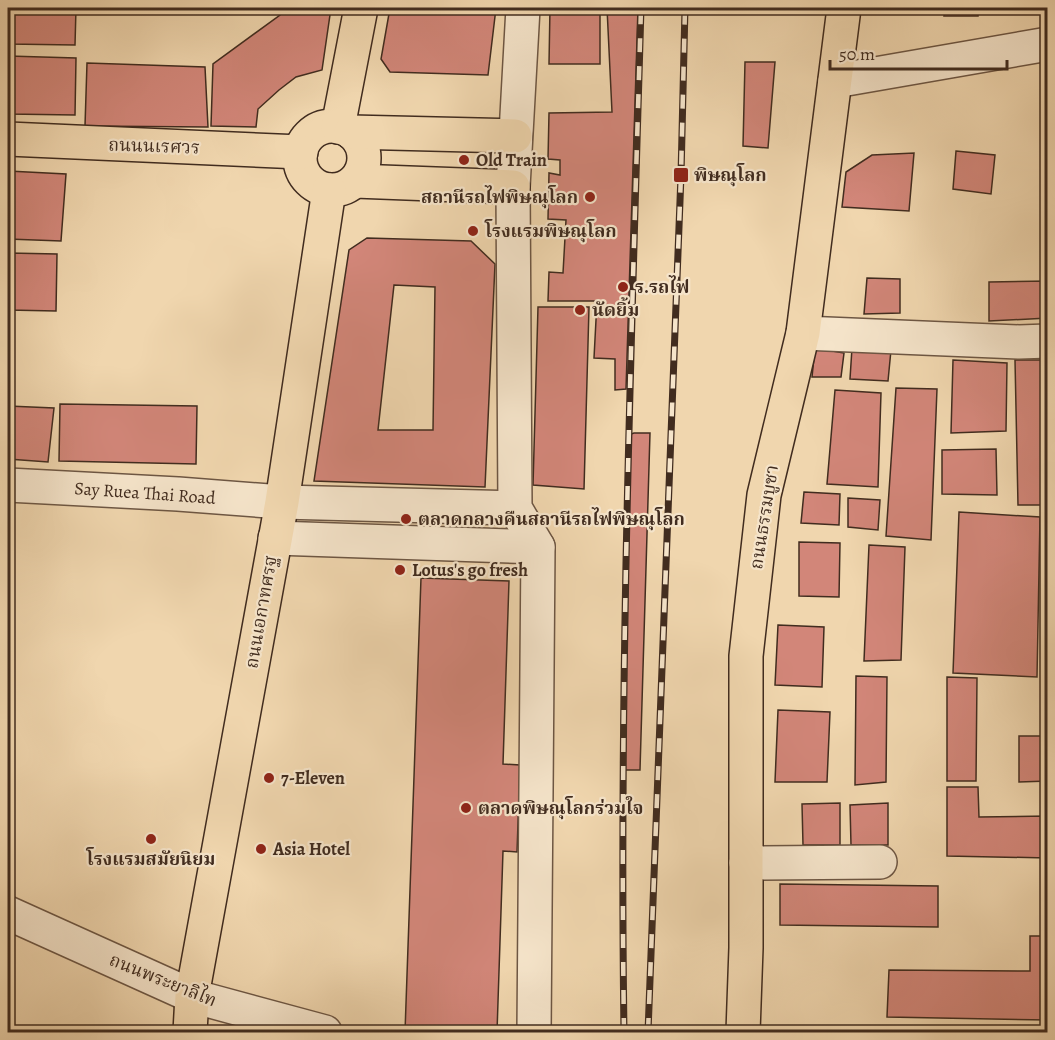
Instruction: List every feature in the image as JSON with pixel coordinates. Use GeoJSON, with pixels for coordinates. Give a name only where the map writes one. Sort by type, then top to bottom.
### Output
{"type":"FeatureCollection","features":[{"type":"Feature","properties":{"kind":"main road"},"geometry":{"type":"LineString","coordinates":[[345,129],[361,8]]}},
{"type":"Feature","properties":{"kind":"main road","name":"ถนนธรรมบูชา"},"geometry":{"type":"LineString","coordinates":[[743,1032],[746,656],[764,495],[803,333],[844,8]]}},
{"type":"Feature","properties":{"kind":"main road"},"geometry":{"type":"LineString","coordinates":[[513,187],[342,185],[319,188],[304,173],[300,162],[304,142],[319,129],[328,126],[345,129],[515,136]]}},
{"type":"Feature","properties":{"kind":"main road"},"geometry":{"type":"LineString","coordinates":[[342,185],[362,172],[364,161],[359,140],[345,129]]}},
{"type":"Feature","properties":{"kind":"main road","name":"ถนนนเรศวร"},"geometry":{"type":"LineString","coordinates":[[8,139],[301,152]]}},
{"type":"Feature","properties":{"kind":"main road","name":"ถนนเอกาทศรฐ"},"geometry":{"type":"LineString","coordinates":[[190,1032],[192,996],[342,185]]}},
{"type":"Feature","properties":{"kind":"street"},"geometry":{"type":"LineString","coordinates":[[523,8],[513,187],[515,508],[538,547],[534,1032]]}},
{"type":"Feature","properties":{"kind":"street"},"geometry":{"type":"LineString","coordinates":[[835,81],[1047,44]]}},
{"type":"Feature","properties":{"kind":"street"},"geometry":{"type":"LineString","coordinates":[[803,333],[1019,342],[1047,341]]}},
{"type":"Feature","properties":{"kind":"street","name":"Say Ruea Thai Road"},"geometry":{"type":"LineString","coordinates":[[8,485],[282,502],[515,508]]}},
{"type":"Feature","properties":{"kind":"street"},"geometry":{"type":"LineString","coordinates":[[275,538],[538,547]]}},
{"type":"Feature","properties":{"kind":"street"},"geometry":{"type":"LineString","coordinates":[[746,863],[880,862]]}},
{"type":"Feature","properties":{"kind":"street","name":"ถนนพระยาลิไท"},"geometry":{"type":"LineString","coordinates":[[8,913],[192,996],[325,1032]]}},
{"type":"Feature","properties":{"kind":"building"},"geometry":{"type":"Polygon","coordinates":[[[8,8],[76,8],[75,45],[8,44],[8,8]]]}},
{"type":"Feature","properties":{"kind":"building"},"geometry":{"type":"Polygon","coordinates":[[[281,8],[331,8],[322,70],[296,77],[279,90],[258,109],[256,127],[211,126],[213,64],[280,15],[281,8]]]}},
{"type":"Feature","properties":{"kind":"building"},"geometry":{"type":"Polygon","coordinates":[[[390,8],[496,8],[488,75],[390,72],[381,59],[390,8]]]}},
{"type":"Feature","properties":{"kind":"building"},"geometry":{"type":"Polygon","coordinates":[[[550,8],[600,8],[600,64],[549,64],[550,8]]]}},
{"type":"Feature","properties":{"kind":"building","name":"สถานีรถไฟพิษณุโลก"},"geometry":{"type":"Polygon","coordinates":[[[607,8],[638,8],[626,389],[615,390],[615,359],[594,358],[597,301],[548,301],[549,272],[563,273],[566,220],[548,219],[549,173],[560,175],[560,160],[548,159],[549,113],[612,112],[607,8]]]}},
{"type":"Feature","properties":{"kind":"building"},"geometry":{"type":"Polygon","coordinates":[[[945,8],[978,8],[978,16],[944,16],[945,8]]]}},
{"type":"Feature","properties":{"kind":"building"},"geometry":{"type":"Polygon","coordinates":[[[8,56],[76,58],[75,115],[8,114],[8,56]]]}},
{"type":"Feature","properties":{"kind":"building"},"geometry":{"type":"Polygon","coordinates":[[[745,62],[775,62],[768,148],[743,146],[745,62]]]}},
{"type":"Feature","properties":{"kind":"building"},"geometry":{"type":"Polygon","coordinates":[[[87,63],[205,67],[208,127],[85,126],[87,63]]]}},
{"type":"Feature","properties":{"kind":"building"},"geometry":{"type":"Polygon","coordinates":[[[956,151],[995,155],[991,194],[953,189],[956,151]]]}},
{"type":"Feature","properties":{"kind":"building"},"geometry":{"type":"Polygon","coordinates":[[[914,153],[909,211],[842,207],[846,172],[872,155],[914,153]]]}},
{"type":"Feature","properties":{"kind":"building"},"geometry":{"type":"Polygon","coordinates":[[[8,171],[66,174],[61,241],[8,239],[8,171]]]}},
{"type":"Feature","properties":{"kind":"building"},"geometry":{"type":"Polygon","coordinates":[[[367,238],[471,241],[495,264],[485,487],[314,481],[349,250],[367,238]],[[394,285],[378,430],[433,430],[435,287],[394,285]]]}},
{"type":"Feature","properties":{"kind":"building"},"geometry":{"type":"Polygon","coordinates":[[[8,253],[57,254],[56,311],[8,310],[8,253]]]}},
{"type":"Feature","properties":{"kind":"building"},"geometry":{"type":"Polygon","coordinates":[[[867,278],[900,279],[900,313],[864,314],[867,278]]]}},
{"type":"Feature","properties":{"kind":"building"},"geometry":{"type":"Polygon","coordinates":[[[1048,281],[1048,318],[989,321],[989,282],[1048,281]]]}},
{"type":"Feature","properties":{"kind":"building"},"geometry":{"type":"Polygon","coordinates":[[[538,307],[589,307],[584,489],[533,485],[538,307]]]}},
{"type":"Feature","properties":{"kind":"building"},"geometry":{"type":"Polygon","coordinates":[[[815,348],[844,353],[841,377],[812,377],[815,348]]]}},
{"type":"Feature","properties":{"kind":"building"},"geometry":{"type":"Polygon","coordinates":[[[852,348],[891,350],[888,381],[850,379],[852,348]]]}},
{"type":"Feature","properties":{"kind":"building"},"geometry":{"type":"Polygon","coordinates":[[[953,360],[1007,363],[1006,431],[951,433],[953,360]]]}},
{"type":"Feature","properties":{"kind":"building"},"geometry":{"type":"Polygon","coordinates":[[[1015,360],[1048,360],[1048,505],[1018,505],[1015,360]]]}},
{"type":"Feature","properties":{"kind":"building"},"geometry":{"type":"Polygon","coordinates":[[[896,388],[937,389],[931,540],[886,536],[896,388]]]}},
{"type":"Feature","properties":{"kind":"building"},"geometry":{"type":"Polygon","coordinates":[[[835,390],[881,393],[878,487],[827,484],[835,390]]]}},
{"type":"Feature","properties":{"kind":"building"},"geometry":{"type":"Polygon","coordinates":[[[60,404],[197,406],[196,464],[59,461],[60,404]]]}},
{"type":"Feature","properties":{"kind":"building"},"geometry":{"type":"Polygon","coordinates":[[[8,406],[54,408],[48,462],[8,459],[8,406]]]}},
{"type":"Feature","properties":{"kind":"building"},"geometry":{"type":"Polygon","coordinates":[[[650,433],[640,770],[624,770],[628,435],[650,433]]]}},
{"type":"Feature","properties":{"kind":"building"},"geometry":{"type":"Polygon","coordinates":[[[996,449],[997,495],[942,494],[942,450],[996,449]]]}},
{"type":"Feature","properties":{"kind":"building"},"geometry":{"type":"Polygon","coordinates":[[[804,492],[840,494],[839,525],[801,523],[804,492]]]}},
{"type":"Feature","properties":{"kind":"building"},"geometry":{"type":"Polygon","coordinates":[[[848,498],[880,500],[878,530],[848,527],[848,498]]]}},
{"type":"Feature","properties":{"kind":"building"},"geometry":{"type":"Polygon","coordinates":[[[959,512],[1040,517],[1037,677],[953,673],[959,512]]]}},
{"type":"Feature","properties":{"kind":"building"},"geometry":{"type":"Polygon","coordinates":[[[799,542],[840,543],[839,597],[799,596],[799,542]]]}},
{"type":"Feature","properties":{"kind":"building"},"geometry":{"type":"Polygon","coordinates":[[[869,545],[905,547],[901,660],[864,661],[869,545]]]}},
{"type":"Feature","properties":{"kind":"building","name":"ตลาดพิษณุโลกร่วมใจ"},"geometry":{"type":"Polygon","coordinates":[[[421,578],[509,581],[503,764],[520,765],[517,852],[503,851],[497,1032],[405,1032],[421,578]]]}},
{"type":"Feature","properties":{"kind":"building"},"geometry":{"type":"Polygon","coordinates":[[[1048,578],[1048,688],[1042,688],[1048,578]]]}},
{"type":"Feature","properties":{"kind":"building"},"geometry":{"type":"Polygon","coordinates":[[[778,625],[824,627],[822,687],[775,685],[778,625]]]}},
{"type":"Feature","properties":{"kind":"building"},"geometry":{"type":"Polygon","coordinates":[[[856,676],[887,677],[886,782],[855,785],[856,676]]]}},
{"type":"Feature","properties":{"kind":"building"},"geometry":{"type":"Polygon","coordinates":[[[947,677],[977,678],[976,781],[947,781],[947,677]]]}},
{"type":"Feature","properties":{"kind":"building"},"geometry":{"type":"Polygon","coordinates":[[[778,710],[830,712],[827,782],[775,782],[778,710]]]}},
{"type":"Feature","properties":{"kind":"building"},"geometry":{"type":"Polygon","coordinates":[[[1019,736],[1048,736],[1048,781],[1019,782],[1019,736]]]}},
{"type":"Feature","properties":{"kind":"building"},"geometry":{"type":"Polygon","coordinates":[[[947,787],[978,787],[979,817],[1048,816],[1048,858],[947,856],[947,787]]]}},
{"type":"Feature","properties":{"kind":"building"},"geometry":{"type":"Polygon","coordinates":[[[840,803],[840,845],[803,845],[802,804],[840,803]]]}},
{"type":"Feature","properties":{"kind":"building"},"geometry":{"type":"Polygon","coordinates":[[[888,803],[888,845],[851,845],[850,805],[888,803]]]}},
{"type":"Feature","properties":{"kind":"building"},"geometry":{"type":"Polygon","coordinates":[[[780,884],[938,886],[938,927],[780,925],[780,884]]]}},
{"type":"Feature","properties":{"kind":"building"},"geometry":{"type":"Polygon","coordinates":[[[1030,936],[1048,936],[1048,1020],[887,1017],[889,970],[1030,971],[1030,936]]]}},
{"type":"Feature","properties":{"kind":"railway"},"geometry":{"type":"LineString","coordinates":[[624,1032],[625,648],[641,8]]}},
{"type":"Feature","properties":{"kind":"railway"},"geometry":{"type":"LineString","coordinates":[[648,1032],[681,175],[685,8]]}},
{"type":"Feature","properties":{"kind":"place","name":"Old Train"},"geometry":{"type":"Point","coordinates":[464,160]}},
{"type":"Feature","properties":{"kind":"place","name":"พิษณุโลก"},"geometry":{"type":"Point","coordinates":[681,175]}},
{"type":"Feature","properties":{"kind":"place","name":"สถานีรถไฟพิษณุโลก"},"geometry":{"type":"Point","coordinates":[590,197]}},
{"type":"Feature","properties":{"kind":"place","name":"โรงแรมพิษณุโลก"},"geometry":{"type":"Point","coordinates":[473,231]}},
{"type":"Feature","properties":{"kind":"place","name":"ร.รถไฟ"},"geometry":{"type":"Point","coordinates":[623,287]}},
{"type":"Feature","properties":{"kind":"place","name":"นัดยิ้ม"},"geometry":{"type":"Point","coordinates":[580,310]}},
{"type":"Feature","properties":{"kind":"place","name":"ตลาดกลางคืนสถานีรถไฟพิษณุโลก"},"geometry":{"type":"Point","coordinates":[406,519]}},
{"type":"Feature","properties":{"kind":"place","name":"Lotus's go fresh"},"geometry":{"type":"Point","coordinates":[400,570]}},
{"type":"Feature","properties":{"kind":"place","name":"7-Eleven"},"geometry":{"type":"Point","coordinates":[269,778]}},
{"type":"Feature","properties":{"kind":"place","name":"ตลาดพิษณุโลกร่วมใจ"},"geometry":{"type":"Point","coordinates":[466,808]}},
{"type":"Feature","properties":{"kind":"place","name":"โรงแรมสมัยนิยม"},"geometry":{"type":"Point","coordinates":[151,839]}},
{"type":"Feature","properties":{"kind":"place","name":"Asia Hotel"},"geometry":{"type":"Point","coordinates":[261,849]}}]}
